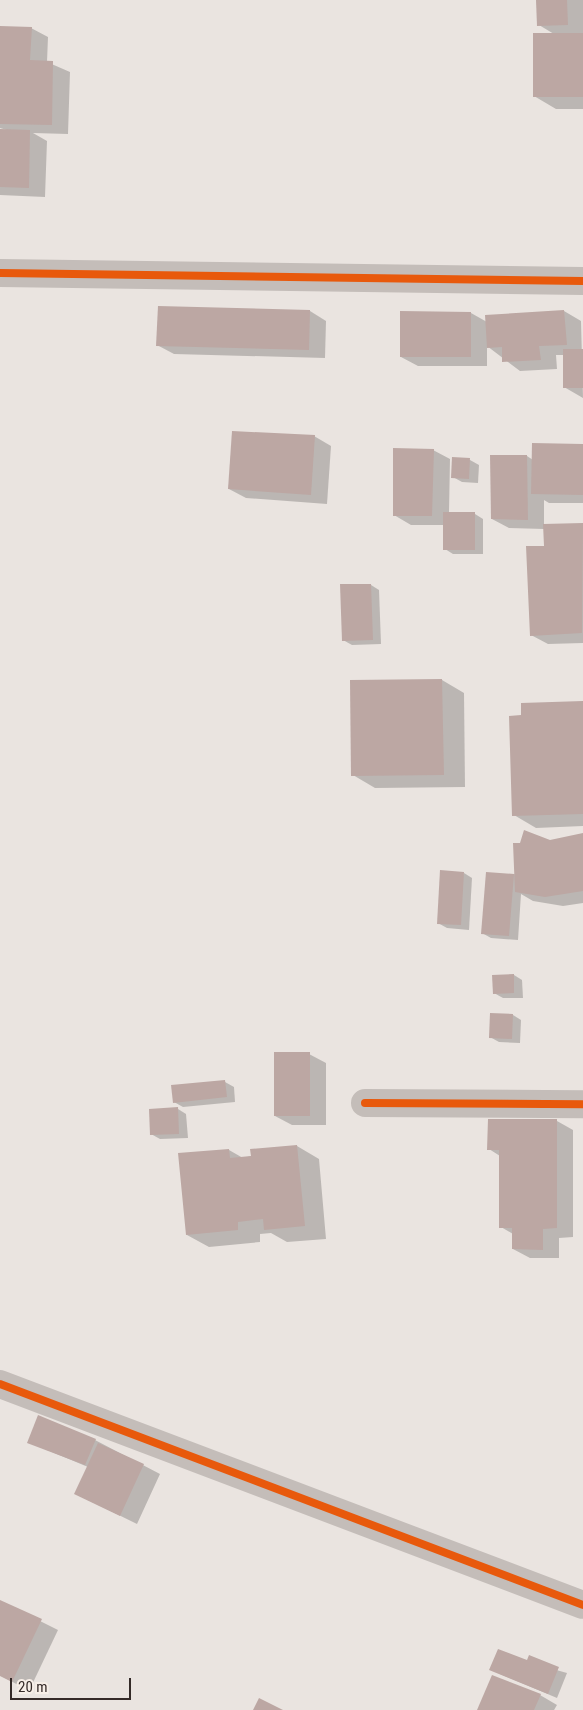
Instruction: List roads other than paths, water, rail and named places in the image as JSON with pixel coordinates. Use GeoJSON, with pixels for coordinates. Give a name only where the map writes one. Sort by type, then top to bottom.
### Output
{"type":"FeatureCollection","features":[{"type":"Feature","properties":{"kind":"street"},"geometry":{"type":"LineString","coordinates":[[0,273],[583,281]]}},
{"type":"Feature","properties":{"kind":"street"},"geometry":{"type":"LineString","coordinates":[[365,1103],[583,1104]]}},
{"type":"Feature","properties":{"kind":"street"},"geometry":{"type":"LineString","coordinates":[[0,1384],[583,1605]]}}]}
